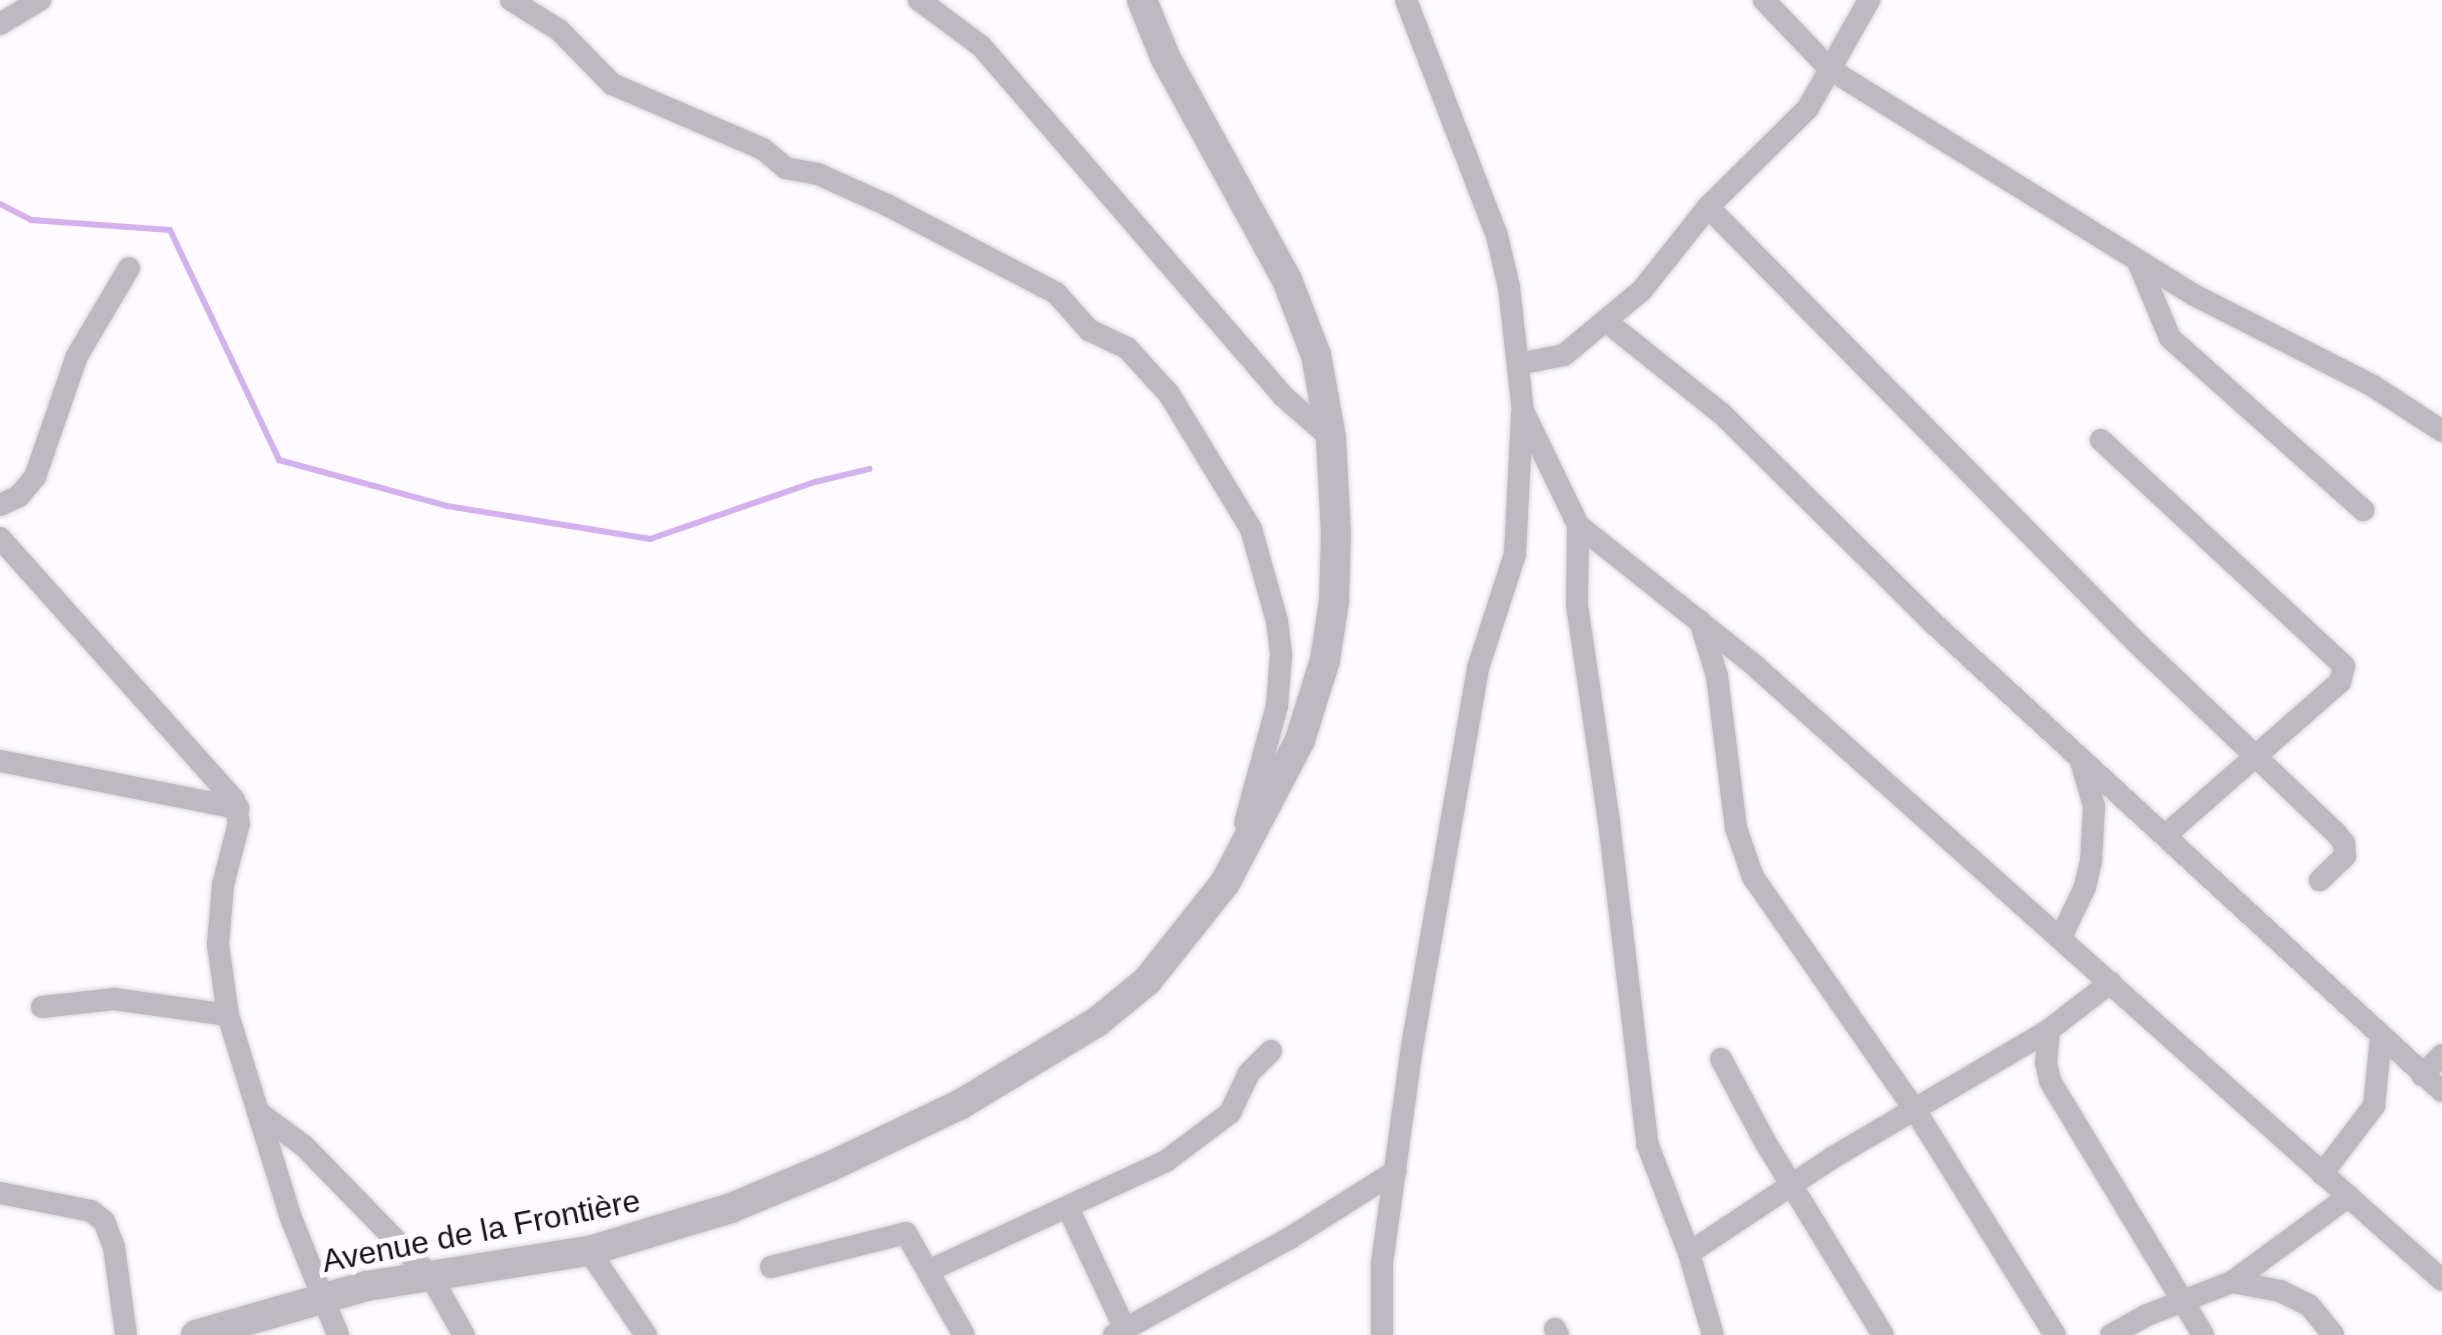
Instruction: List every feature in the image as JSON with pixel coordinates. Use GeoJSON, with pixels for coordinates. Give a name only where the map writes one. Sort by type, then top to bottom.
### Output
{"type":"FeatureCollection","features":[{"type":"Feature","properties":{"kind":"street"},"geometry":{"type":"LineString","coordinates":[[0,24],[40,0]]}},
{"type":"Feature","properties":{"kind":"street"},"geometry":{"type":"LineString","coordinates":[[511,0],[560,30],[612,84],[763,149],[786,168],[818,174],[887,206],[1056,292],[1089,330],[1127,348],[1169,394],[1251,529],[1277,621],[1281,655],[1276,706],[1225,883]]}},
{"type":"Feature","properties":{"kind":"street"},"geometry":{"type":"LineString","coordinates":[[920,0],[981,46],[1283,396],[1331,438]]}},
{"type":"Feature","properties":{"kind":"street","name":"Avenue de la Frontière"},"geometry":{"type":"LineString","coordinates":[[196,1335],[324,1297],[430,1275],[589,1252],[731,1208],[829,1167],[977,1094],[1097,1022],[1147,981],[1225,883],[1300,740],[1325,660],[1334,601],[1336,534],[1331,438],[1316,355],[1287,280],[1165,57],[1142,0]]}},
{"type":"Feature","properties":{"kind":"street"},"geometry":{"type":"LineString","coordinates":[[1382,1335],[1379,1289],[1413,1041],[1478,668],[1515,554],[1523,410],[1509,287],[1497,236],[1406,0]]}},
{"type":"Feature","properties":{"kind":"street"},"geometry":{"type":"LineString","coordinates":[[1764,0],[1831,70],[1935,131],[2138,262],[2372,386],[2442,431]]}},
{"type":"Feature","properties":{"kind":"street"},"geometry":{"type":"LineString","coordinates":[[1518,364],[1564,355],[1642,290],[1708,207],[1808,108],[1869,0]]}},
{"type":"Feature","properties":{"kind":"street"},"geometry":{"type":"LineString","coordinates":[[1708,207],[2253,758],[2344,843],[2345,856],[2320,880]]}},
{"type":"Feature","properties":{"kind":"street"},"geometry":{"type":"LineString","coordinates":[[2138,262],[2170,338],[2362,510]]}},
{"type":"Feature","properties":{"kind":"street"},"geometry":{"type":"LineString","coordinates":[[0,505],[19,496],[35,477],[78,356],[129,268]]}},
{"type":"Feature","properties":{"kind":"street"},"geometry":{"type":"LineString","coordinates":[[1607,322],[1722,414],[1866,560],[2442,1091]]}},
{"type":"Feature","properties":{"kind":"street"},"geometry":{"type":"LineString","coordinates":[[1523,410],[1578,525],[1577,605],[1609,822],[1647,1143],[1689,1252],[1713,1335]]}},
{"type":"Feature","properties":{"kind":"street"},"geometry":{"type":"LineString","coordinates":[[2101,440],[2344,666],[2340,682],[2166,836]]}},
{"type":"Feature","properties":{"kind":"street"},"geometry":{"type":"LineString","coordinates":[[1578,525],[1698,619],[1980,872],[2060,936],[2442,1280]]}},
{"type":"Feature","properties":{"kind":"street"},"geometry":{"type":"LineString","coordinates":[[0,538],[198,755],[238,808],[237,841],[223,884],[218,945],[228,1014],[290,1218],[338,1335]]}},
{"type":"Feature","properties":{"kind":"street"},"geometry":{"type":"LineString","coordinates":[[1698,619],[1717,676],[1736,828],[1754,877],[1915,1110],[2055,1335]]}},
{"type":"Feature","properties":{"kind":"street"},"geometry":{"type":"LineString","coordinates":[[2060,936],[2092,862],[2094,806],[2080,758]]}},
{"type":"Feature","properties":{"kind":"street"},"geometry":{"type":"LineString","coordinates":[[0,760],[238,808]]}},
{"type":"Feature","properties":{"kind":"street"},"geometry":{"type":"LineString","coordinates":[[1689,1252],[1790,1184],[2049,1030],[2111,982]]}},
{"type":"Feature","properties":{"kind":"street"},"geometry":{"type":"LineString","coordinates":[[42,1007],[102,998],[228,1014]]}},
{"type":"Feature","properties":{"kind":"street"},"geometry":{"type":"LineString","coordinates":[[2049,1030],[2046,1063],[2050,1081],[2203,1335]]}},
{"type":"Feature","properties":{"kind":"street"},"geometry":{"type":"LineString","coordinates":[[2322,1174],[2374,1106],[2381,1037]]}},
{"type":"Feature","properties":{"kind":"street"},"geometry":{"type":"LineString","coordinates":[[928,1271],[1166,1161],[1212,1131],[1230,1113],[1250,1072],[1270,1051]]}},
{"type":"Feature","properties":{"kind":"street"},"geometry":{"type":"LineString","coordinates":[[2422,1074],[2442,1055]]}},
{"type":"Feature","properties":{"kind":"street"},"geometry":{"type":"LineString","coordinates":[[1721,1059],[1790,1184],[1883,1335]]}},
{"type":"Feature","properties":{"kind":"street"},"geometry":{"type":"LineString","coordinates":[[258,1112],[304,1146],[430,1275],[464,1335]]}},
{"type":"Feature","properties":{"kind":"street"},"geometry":{"type":"LineString","coordinates":[[1068,1208],[1119,1332],[1290,1238],[1396,1171]]}},
{"type":"Feature","properties":{"kind":"street"},"geometry":{"type":"LineString","coordinates":[[0,1193],[91,1211],[104,1221],[114,1247],[126,1335]]}},
{"type":"Feature","properties":{"kind":"street"},"geometry":{"type":"LineString","coordinates":[[2111,1335],[2147,1314],[2232,1282],[2349,1196]]}},
{"type":"Feature","properties":{"kind":"street"},"geometry":{"type":"LineString","coordinates":[[770,1267],[900,1232],[911,1238],[964,1335]]}},
{"type":"Feature","properties":{"kind":"street"},"geometry":{"type":"LineString","coordinates":[[589,1252],[646,1335]]}},
{"type":"Feature","properties":{"kind":"street"},"geometry":{"type":"LineString","coordinates":[[2232,1282],[2280,1291],[2309,1305],[2333,1335]]}},
{"type":"Feature","properties":{"kind":"waterway"},"geometry":{"type":"LineString","coordinates":[[0,204],[31,220],[170,230],[279,460],[447,506],[650,539],[815,482],[869,469]]}}]}
